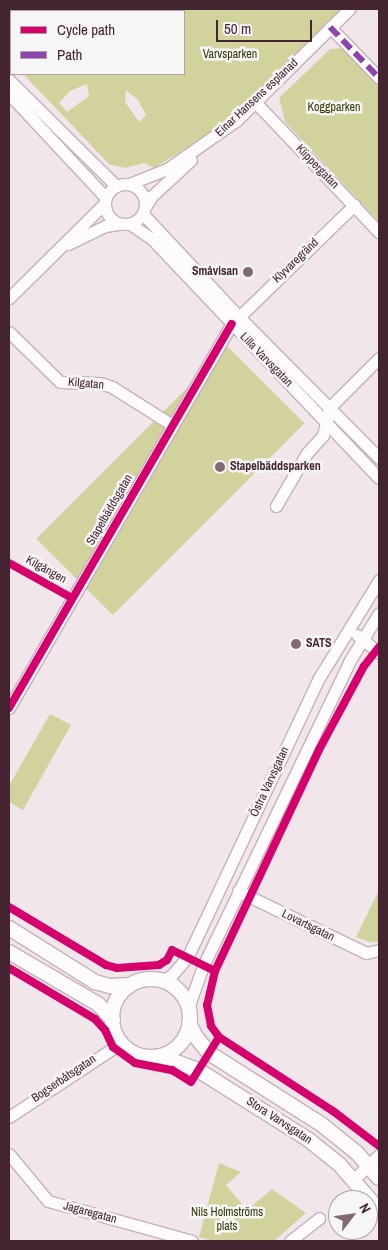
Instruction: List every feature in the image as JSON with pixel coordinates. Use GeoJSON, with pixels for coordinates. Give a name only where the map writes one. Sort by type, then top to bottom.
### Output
{"type":"FeatureCollection","features":[{"type":"Feature","properties":{"kind":"street","name":"Einar Hansens esplanad"},"geometry":{"type":"LineString","coordinates":[[144,210],[152,196],[255,102],[349,9]]}},
{"type":"Feature","properties":{"kind":"street"},"geometry":{"type":"LineString","coordinates":[[330,27],[379,78]]}},
{"type":"Feature","properties":{"kind":"street"},"geometry":{"type":"LineString","coordinates":[[9,80],[116,186]]}},
{"type":"Feature","properties":{"kind":"street"},"geometry":{"type":"LineString","coordinates":[[9,94],[105,200],[108,216],[126,224]]}},
{"type":"Feature","properties":{"kind":"street","name":"Klippergatan"},"geometry":{"type":"LineString","coordinates":[[255,102],[379,232]]}},
{"type":"Feature","properties":{"kind":"street","name":"Einar Hansens esplanad"},"geometry":{"type":"LineString","coordinates":[[129,184],[167,169],[207,144]]}},
{"type":"Feature","properties":{"kind":"street"},"geometry":{"type":"LineString","coordinates":[[9,298],[105,200],[116,186],[129,184],[140,190],[144,210],[126,224],[105,226],[56,251]]}},
{"type":"Feature","properties":{"kind":"street","name":"Klyvaregränd"},"geometry":{"type":"LineString","coordinates":[[235,321],[354,205]]}},
{"type":"Feature","properties":{"kind":"street","name":"Lilla Varvsgatan"},"geometry":{"type":"LineString","coordinates":[[144,210],[235,321],[328,425],[379,478]]}},
{"type":"Feature","properties":{"kind":"street","name":"Lilla Varvsgatan"},"geometry":{"type":"LineString","coordinates":[[126,224],[151,238],[235,321],[330,408],[379,458]]}},
{"type":"Feature","properties":{"kind":"street","name":"Stapelbäddsgatan"},"geometry":{"type":"LineString","coordinates":[[9,708],[172,425],[235,321]]}},
{"type":"Feature","properties":{"kind":"street","name":"Kilgatan"},"geometry":{"type":"LineString","coordinates":[[9,332],[60,382],[100,383],[112,387],[172,425]]}},
{"type":"Feature","properties":{"kind":"street"},"geometry":{"type":"LineString","coordinates":[[276,506],[328,425],[330,408],[379,358]]}},
{"type":"Feature","properties":{"kind":"street","name":"Östra Varvsgatan"},"geometry":{"type":"LineString","coordinates":[[161,981],[172,975],[188,956],[301,714],[347,629],[379,580]]}},
{"type":"Feature","properties":{"kind":"street","name":"Östra Varvsgatan"},"geometry":{"type":"LineString","coordinates":[[188,1008],[197,979],[238,891],[362,638],[379,613]]}},
{"type":"Feature","properties":{"kind":"street"},"geometry":{"type":"LineString","coordinates":[[347,629],[362,638],[379,653]]}},
{"type":"Feature","properties":{"kind":"street","name":"Lovartsgatan"},"geometry":{"type":"LineString","coordinates":[[238,891],[366,953],[379,950]]}},
{"type":"Feature","properties":{"kind":"street"},"geometry":{"type":"LineString","coordinates":[[9,928],[95,982],[110,986],[130,985],[142,980],[161,981],[176,989],[188,1008]]}},
{"type":"Feature","properties":{"kind":"street"},"geometry":{"type":"LineString","coordinates":[[9,952],[98,1004],[112,1020],[121,1043]]}},
{"type":"Feature","properties":{"kind":"street"},"geometry":{"type":"LineString","coordinates":[[112,1020],[114,1003],[130,985]]}},
{"type":"Feature","properties":{"kind":"street","name":"Stora Varvsgatan"},"geometry":{"type":"LineString","coordinates":[[188,1008],[189,1024],[196,1037],[209,1053],[321,1124],[368,1165],[379,1178]]}},
{"type":"Feature","properties":{"kind":"street"},"geometry":{"type":"LineString","coordinates":[[160,1056],[182,1042],[189,1024]]}},
{"type":"Feature","properties":{"kind":"street","name":"Stora Varvsgatan"},"geometry":{"type":"LineString","coordinates":[[121,1043],[140,1055],[160,1056],[198,1070],[290,1127],[324,1151],[354,1179],[379,1210]]}},
{"type":"Feature","properties":{"kind":"street","name":"Bogserbåtsgatan"},"geometry":{"type":"LineString","coordinates":[[9,1117],[121,1043]]}},
{"type":"Feature","properties":{"kind":"street","name":"Jagaregatan"},"geometry":{"type":"LineString","coordinates":[[9,1154],[48,1201],[192,1241]]}},
{"type":"Feature","properties":{"kind":"street"},"geometry":{"type":"LineString","coordinates":[[354,1179],[379,1155]]}},
{"type":"Feature","properties":{"kind":"street"},"geometry":{"type":"LineString","coordinates":[[290,1241],[319,1218]]}},
{"type":"Feature","properties":{"kind":"green space","name":"Varvsparken"},"geometry":{"type":"Polygon","coordinates":[[[9,9],[342,9],[222,126],[154,168],[145,163],[125,168],[109,164],[24,75],[185,75],[185,10],[10,10],[10,36],[9,9]],[[87,84],[70,91],[59,103],[67,112],[89,96],[87,84]],[[126,90],[125,102],[139,122],[146,115],[138,100],[126,90]]]}},
{"type":"Feature","properties":{"kind":"green space","name":"Koggparken"},"geometry":{"type":"Polygon","coordinates":[[[346,48],[379,82],[379,222],[285,122],[279,98],[330,49],[346,48]]]}},
{"type":"Feature","properties":{"kind":"green space","name":"Stapelbäddsparken"},"geometry":{"type":"Polygon","coordinates":[[[228,347],[304,423],[113,615],[36,539],[228,347]]]}},
{"type":"Feature","properties":{"kind":"green space"},"geometry":{"type":"Polygon","coordinates":[[[50,714],[71,725],[23,810],[9,802],[9,786],[50,714]]]}},
{"type":"Feature","properties":{"kind":"green space"},"geometry":{"type":"Polygon","coordinates":[[[379,890],[379,942],[370,942],[356,937],[379,890]]]}},
{"type":"Feature","properties":{"kind":"green space","name":"Nils Holmströms plats"},"geometry":{"type":"Polygon","coordinates":[[[219,1163],[241,1172],[226,1185],[247,1210],[272,1189],[306,1213],[274,1241],[213,1241],[199,1237],[219,1163]]]}},
{"type":"Feature","properties":{"kind":"marked path"},"geometry":{"type":"LineString","coordinates":[[330,27],[379,78]]}},
{"type":"Feature","properties":{"kind":"cycle path"},"geometry":{"type":"LineString","coordinates":[[9,708],[232,324]]}},
{"type":"Feature","properties":{"kind":"cycle path","name":"Kilgången"},"geometry":{"type":"LineString","coordinates":[[9,563],[72,598]]}},
{"type":"Feature","properties":{"kind":"cycle path"},"geometry":{"type":"LineString","coordinates":[[379,647],[364,666],[319,750],[215,971],[207,1005],[211,1026],[219,1037],[333,1111],[379,1146]]}},
{"type":"Feature","properties":{"kind":"cycle path"},"geometry":{"type":"LineString","coordinates":[[9,907],[106,965],[117,968],[159,965],[167,960],[172,950],[215,971]]}},
{"type":"Feature","properties":{"kind":"cycle path"},"geometry":{"type":"LineString","coordinates":[[9,968],[95,1019],[105,1030],[113,1047],[135,1063],[172,1070],[191,1082],[219,1037]]}},
{"type":"Feature","properties":{"kind":"place","name":"Småvisan"},"geometry":{"type":"Point","coordinates":[248,272]}},
{"type":"Feature","properties":{"kind":"place","name":"Stapelbäddsparken"},"geometry":{"type":"Point","coordinates":[220,467]}},
{"type":"Feature","properties":{"kind":"place","name":"SATS"},"geometry":{"type":"Point","coordinates":[296,644]}}]}
